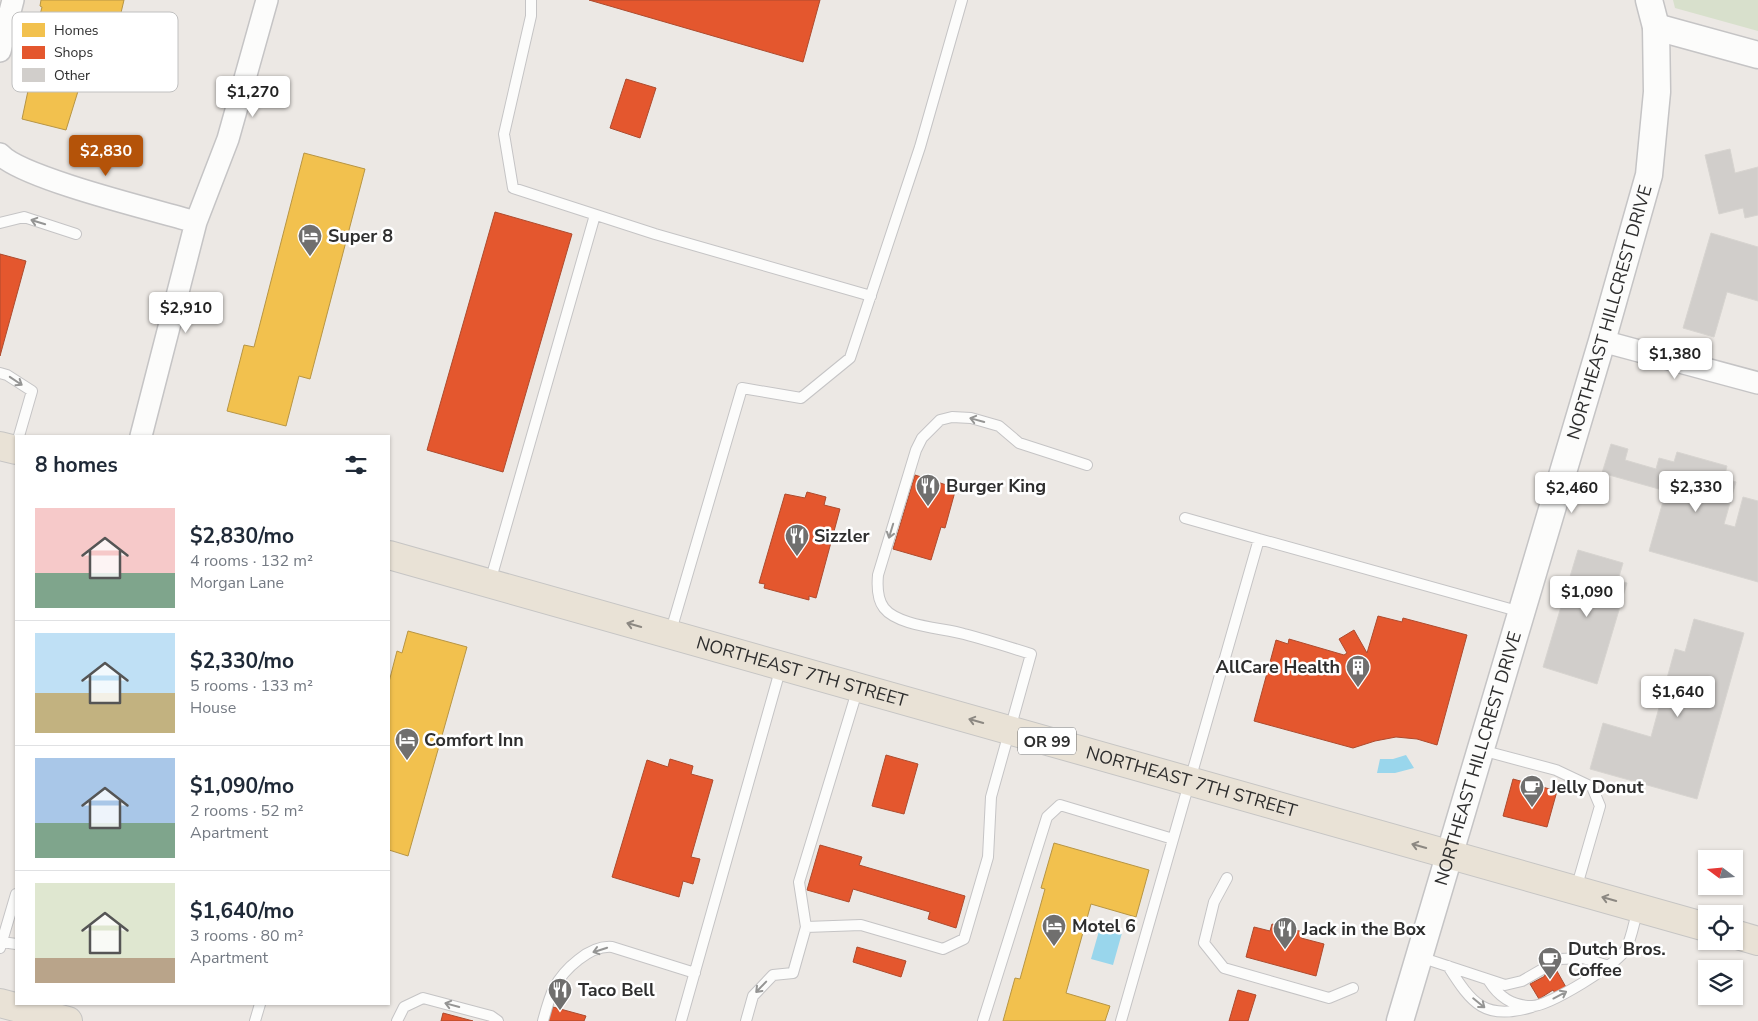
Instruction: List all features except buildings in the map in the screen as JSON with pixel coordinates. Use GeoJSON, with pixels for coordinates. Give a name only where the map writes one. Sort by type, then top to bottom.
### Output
{"type":"FeatureCollection","features":[{"type":"Feature","properties":{"kind":"highway","name":"NORTHEAST 7TH STREET"},"geometry":{"type":"LineString","coordinates":[[390,555],[1698,925]]}},
{"type":"Feature","properties":{"kind":"highway"},"geometry":{"type":"LineString","coordinates":[[1743,937],[1758,941]]}},
{"type":"Feature","properties":{"kind":"highway"},"geometry":{"type":"LineString","coordinates":[[0,1003],[57,1014]]}},
{"type":"Feature","properties":{"kind":"street"},"geometry":{"type":"LineString","coordinates":[[0,51],[13,0]]}},
{"type":"Feature","properties":{"kind":"street"},"geometry":{"type":"LineString","coordinates":[[141,435],[196,222],[228,139],[266,0]]}},
{"type":"Feature","properties":{"kind":"street","name":"NORTHEAST HILLCREST DRIVE"},"geometry":{"type":"LineString","coordinates":[[1400,1021],[1602,341],[1649,175],[1657,92],[1656,27],[1649,0]]}},
{"type":"Feature","properties":{"kind":"street"},"geometry":{"type":"LineString","coordinates":[[1656,27],[1758,55]]}},
{"type":"Feature","properties":{"kind":"street"},"geometry":{"type":"LineString","coordinates":[[0,154],[22,169],[47,178],[196,222]]}},
{"type":"Feature","properties":{"kind":"street"},"geometry":{"type":"LineString","coordinates":[[1602,341],[1758,383]]}},
{"type":"Feature","properties":{"kind":"lane"},"geometry":{"type":"LineString","coordinates":[[531,0],[531,16],[504,134],[513,188],[595,215],[871,296]]}},
{"type":"Feature","properties":{"kind":"lane"},"geometry":{"type":"LineString","coordinates":[[670,635],[742,388],[801,398],[850,358],[920,147],[962,0]]}},
{"type":"Feature","properties":{"kind":"lane"},"geometry":{"type":"LineString","coordinates":[[489,584],[595,215]]}},
{"type":"Feature","properties":{"kind":"lane"},"geometry":{"type":"LineString","coordinates":[[0,223],[24,217],[76,234]]}},
{"type":"Feature","properties":{"kind":"lane"},"geometry":{"type":"LineString","coordinates":[[0,373],[8,375],[32,391],[17,435]]}},
{"type":"Feature","properties":{"kind":"lane"},"geometry":{"type":"LineString","coordinates":[[806,926],[861,924],[943,949],[964,939],[988,857],[991,796],[1011,731],[1031,654],[963,634],[921,625],[892,615],[884,608],[877,592],[878,574],[916,450],[922,438],[940,420],[952,417],[971,418],[999,426],[1019,443],[1087,465]]}},
{"type":"Feature","properties":{"kind":"lane"},"geometry":{"type":"LineString","coordinates":[[1185,518],[1522,612]]}},
{"type":"Feature","properties":{"kind":"lane"},"geometry":{"type":"LineString","coordinates":[[1122,1021],[1259,540]]}},
{"type":"Feature","properties":{"kind":"lane"},"geometry":{"type":"LineString","coordinates":[[681,1021],[782,666]]}},
{"type":"Feature","properties":{"kind":"lane"},"geometry":{"type":"LineString","coordinates":[[746,1021],[753,996],[773,975],[793,973],[806,926],[799,882],[858,688]]}},
{"type":"Feature","properties":{"kind":"lane"},"geometry":{"type":"LineString","coordinates":[[1481,750],[1556,770],[1592,787],[1600,806],[1575,890]]}},
{"type":"Feature","properties":{"kind":"lane"},"geometry":{"type":"LineString","coordinates":[[983,1021],[1047,817],[1060,805],[1173,839]]}},
{"type":"Feature","properties":{"kind":"lane"},"geometry":{"type":"LineString","coordinates":[[1227,878],[1214,902],[1204,943],[1224,968],[1329,998],[1354,988]]}},
{"type":"Feature","properties":{"kind":"lane"},"geometry":{"type":"LineString","coordinates":[[15,897],[1,945],[15,944]]}},
{"type":"Feature","properties":{"kind":"lane"},"geometry":{"type":"LineString","coordinates":[[1448,966],[1463,990],[1482,1007],[1493,1013],[1513,1013],[1556,998],[1610,966],[1625,950],[1638,908]]}},
{"type":"Feature","properties":{"kind":"lane"},"geometry":{"type":"LineString","coordinates":[[543,1021],[554,988],[560,977],[587,954],[608,947],[694,973]]}},
{"type":"Feature","properties":{"kind":"lane"},"geometry":{"type":"LineString","coordinates":[[1419,957],[1506,985],[1522,981],[1560,959],[1584,958],[1610,966]]}},
{"type":"Feature","properties":{"kind":"lane"},"geometry":{"type":"LineString","coordinates":[[1489,981],[1497,993],[1510,1002],[1534,1006]]}},
{"type":"Feature","properties":{"kind":"lane"},"geometry":{"type":"LineString","coordinates":[[397,1021],[404,1007],[423,998],[491,1016],[498,1021]]}},
{"type":"Feature","properties":{"kind":"lane"},"geometry":{"type":"LineString","coordinates":[[255,1021],[260,1005]]}},
{"type":"Feature","properties":{"kind":"green space"},"geometry":{"type":"Polygon","coordinates":[[[1673,0],[1758,0],[1758,31],[1675,8],[1673,0]]]}},
{"type":"Feature","properties":{"kind":"water"},"geometry":{"type":"Polygon","coordinates":[[[1406,755],[1414,768],[1395,773],[1377,773],[1380,759],[1393,759],[1406,755]]]}},
{"type":"Feature","properties":{"kind":"water"},"geometry":{"type":"Polygon","coordinates":[[[1105,928],[1122,933],[1113,965],[1091,959],[1099,931],[1105,928]]]}},
{"type":"Feature","properties":{"kind":"place","name":"Super 8"},"geometry":{"type":"Point","coordinates":[310,257]}},
{"type":"Feature","properties":{"kind":"place","name":"Burger King"},"geometry":{"type":"Point","coordinates":[928,507]}},
{"type":"Feature","properties":{"kind":"place","name":"Sizzler"},"geometry":{"type":"Point","coordinates":[797,557]}},
{"type":"Feature","properties":{"kind":"place","name":"AllCare Health"},"geometry":{"type":"Point","coordinates":[1358,688]}},
{"type":"Feature","properties":{"kind":"place","name":"Comfort Inn"},"geometry":{"type":"Point","coordinates":[407,761]}},
{"type":"Feature","properties":{"kind":"place","name":"Jelly Donut"},"geometry":{"type":"Point","coordinates":[1532,808]}},
{"type":"Feature","properties":{"kind":"place","name":"Motel 6"},"geometry":{"type":"Point","coordinates":[1054,947]}},
{"type":"Feature","properties":{"kind":"place","name":"Jack in the Box"},"geometry":{"type":"Point","coordinates":[1285,950]}},
{"type":"Feature","properties":{"kind":"place","name":"Dutch Bros. Coffee"},"geometry":{"type":"Point","coordinates":[1550,980]}},
{"type":"Feature","properties":{"kind":"place","name":"Taco Bell"},"geometry":{"type":"Point","coordinates":[560,1011]}}]}
